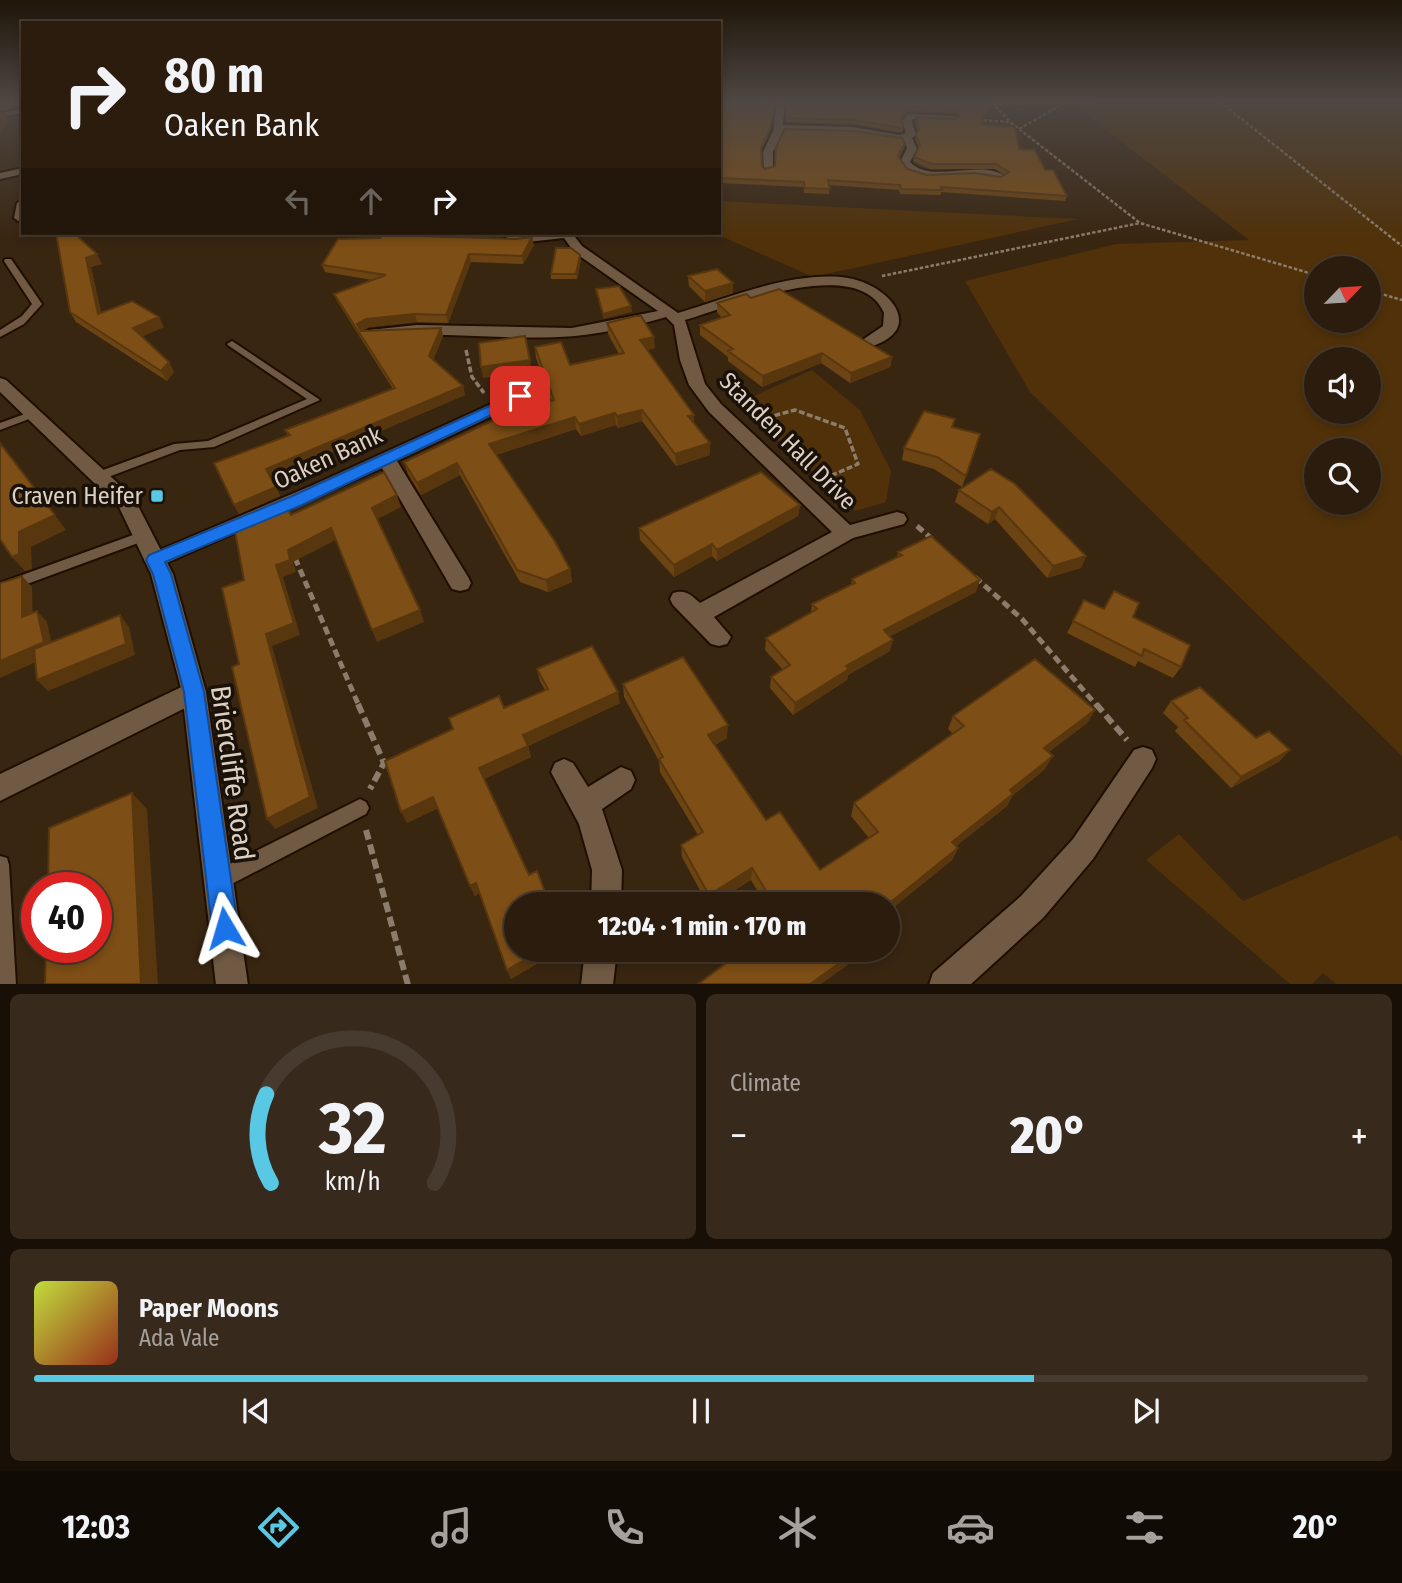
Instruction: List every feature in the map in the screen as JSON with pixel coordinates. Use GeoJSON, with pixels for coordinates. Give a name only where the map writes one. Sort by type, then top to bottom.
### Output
{"type":"FeatureCollection","features":[{"type":"Feature","properties":{"kind":"street"},"geometry":{"type":"LineString","coordinates":[[768,169],[770,148]]}},
{"type":"Feature","properties":{"kind":"street"},"geometry":{"type":"LineString","coordinates":[[912,148],[905,162],[913,170],[928,174],[971,172],[1000,176]]}},
{"type":"Feature","properties":{"kind":"street"},"geometry":{"type":"LineString","coordinates":[[0,176],[21,172]]}},
{"type":"Feature","properties":{"kind":"street"},"geometry":{"type":"LineString","coordinates":[[20,218],[21,213]]}},
{"type":"Feature","properties":{"kind":"street"},"geometry":{"type":"LineString","coordinates":[[491,239],[537,239],[556,235]]}},
{"type":"Feature","properties":{"kind":"street"},"geometry":{"type":"LineString","coordinates":[[568,235],[578,249],[672,315]]}},
{"type":"Feature","properties":{"kind":"street"},"geometry":{"type":"LineString","coordinates":[[369,334],[401,328],[468,336],[559,334],[672,315],[802,284],[834,281],[872,289],[887,302],[892,317],[889,328],[866,343]]}},
{"type":"Feature","properties":{"kind":"street","name":"Standen Hall Drive"},"geometry":{"type":"LineString","coordinates":[[672,315],[681,324],[688,360],[697,385],[734,427],[846,533]]}},
{"type":"Feature","properties":{"kind":"street","name":"Briercliffe Road"},"geometry":{"type":"LineString","coordinates":[[0,383],[127,503],[162,574],[194,692],[232,984]]}},
{"type":"Feature","properties":{"kind":"street","name":"Oaken Bank"},"geometry":{"type":"LineString","coordinates":[[155,560],[272,511],[520,396]]}},
{"type":"Feature","properties":{"kind":"street"},"geometry":{"type":"LineString","coordinates":[[386,459],[460,583]]}},
{"type":"Feature","properties":{"kind":"street"},"geometry":{"type":"LineString","coordinates":[[698,615],[846,533],[897,519]]}},
{"type":"Feature","properties":{"kind":"street"},"geometry":{"type":"LineString","coordinates":[[681,599],[719,637]]}},
{"type":"Feature","properties":{"kind":"street"},"geometry":{"type":"LineString","coordinates":[[0,788],[194,692]]}},
{"type":"Feature","properties":{"kind":"street"},"geometry":{"type":"LineString","coordinates":[[946,984],[1032,907],[1083,849],[1143,759]]}},
{"type":"Feature","properties":{"kind":"street"},"geometry":{"type":"LineString","coordinates":[[564,772],[592,819],[607,870],[606,892]]}},
{"type":"Feature","properties":{"kind":"street"},"geometry":{"type":"LineString","coordinates":[[583,806],[621,780]]}},
{"type":"Feature","properties":{"kind":"street"},"geometry":{"type":"LineString","coordinates":[[597,984],[600,962]]}},
{"type":"Feature","properties":{"kind":"lane"},"geometry":{"type":"LineString","coordinates":[[0,334],[19,324],[37,304],[8,261]]}},
{"type":"Feature","properties":{"kind":"lane"},"geometry":{"type":"LineString","coordinates":[[99,476],[178,447],[210,444],[315,400],[232,344]]}},
{"type":"Feature","properties":{"kind":"lane"},"geometry":{"type":"LineString","coordinates":[[0,427],[33,414]]}},
{"type":"Feature","properties":{"kind":"lane"},"geometry":{"type":"LineString","coordinates":[[0,589],[144,536]]}},
{"type":"Feature","properties":{"kind":"lane"},"geometry":{"type":"LineString","coordinates":[[219,880],[360,808]]}},
{"type":"Feature","properties":{"kind":"lane"},"geometry":{"type":"LineString","coordinates":[[0,865],[6,984]]}},
{"type":"Feature","properties":{"kind":"path"},"geometry":{"type":"LineString","coordinates":[[1042,148],[1140,223],[1304,271]]}},
{"type":"Feature","properties":{"kind":"path"},"geometry":{"type":"LineString","coordinates":[[1278,148],[1402,246]]}},
{"type":"Feature","properties":{"kind":"path"},"geometry":{"type":"LineString","coordinates":[[850,283],[1140,223]]}},
{"type":"Feature","properties":{"kind":"path"},"geometry":{"type":"LineString","coordinates":[[1381,294],[1402,300]]}},
{"type":"Feature","properties":{"kind":"path"},"geometry":{"type":"LineString","coordinates":[[468,336],[472,377],[483,392],[499,405]]}},
{"type":"Feature","properties":{"kind":"path"},"geometry":{"type":"LineString","coordinates":[[734,427],[795,410],[845,428],[858,464],[799,489]]}},
{"type":"Feature","properties":{"kind":"path"},"geometry":{"type":"LineString","coordinates":[[272,511],[282,527],[384,763],[360,808],[408,984]]}},
{"type":"Feature","properties":{"kind":"path"},"geometry":{"type":"LineString","coordinates":[[897,519],[907,517],[939,545]]}},
{"type":"Feature","properties":{"kind":"path"},"geometry":{"type":"LineString","coordinates":[[967,569],[1023,619],[1143,759]]}},
{"type":"Feature","properties":{"kind":"shaded area"},"geometry":{"type":"Polygon","coordinates":[[[1130,148],[1402,148],[1402,756],[1030,392],[965,281],[1116,244],[1249,240],[1130,148]]]}},
{"type":"Feature","properties":{"kind":"shaded area"},"geometry":{"type":"Polygon","coordinates":[[[721,201],[1078,219],[813,277],[718,235],[721,235],[721,201]]]}},
{"type":"Feature","properties":{"kind":"shaded area"},"geometry":{"type":"Polygon","coordinates":[[[812,370],[860,410],[891,471],[886,502],[855,511],[738,403],[812,370]]]}},
{"type":"Feature","properties":{"kind":"shaded area"},"geometry":{"type":"Polygon","coordinates":[[[1179,834],[1243,901],[1397,835],[1402,841],[1402,984],[1336,984],[1323,973],[1312,984],[1290,984],[1146,860],[1179,834]]]}},
{"type":"Feature","properties":{"kind":"building"},"geometry":{"type":"Polygon","coordinates":[[[721,148],[761,148],[762,166],[765,169],[775,166],[776,148],[902,148],[898,156],[907,169],[927,175],[974,173],[1001,177],[1009,172],[996,164],[931,164],[914,157],[919,148],[1035,150],[1045,170],[1053,170],[1067,196],[941,187],[942,190],[901,189],[900,185],[828,180],[830,189],[805,188],[804,182],[721,178],[721,148]]]}},
{"type":"Feature","properties":{"kind":"building"},"geometry":{"type":"Polygon","coordinates":[[[56,235],[76,235],[97,254],[86,258],[98,314],[132,301],[159,317],[133,328],[169,362],[161,371],[70,312],[56,235]]]}},
{"type":"Feature","properties":{"kind":"building"},"geometry":{"type":"Polygon","coordinates":[[[382,235],[516,239],[532,237],[522,256],[469,254],[446,315],[415,314],[366,319],[357,324],[361,331],[441,328],[429,356],[463,386],[266,469],[276,487],[234,505],[214,463],[290,435],[285,430],[395,388],[334,294],[386,275],[322,265],[338,239],[380,238],[382,235]]]}},
{"type":"Feature","properties":{"kind":"building"},"geometry":{"type":"Polygon","coordinates":[[[556,248],[571,248],[580,255],[576,274],[551,274],[556,248]]]}},
{"type":"Feature","properties":{"kind":"building"},"geometry":{"type":"Polygon","coordinates":[[[717,269],[733,283],[705,291],[688,276],[717,269]]]}},
{"type":"Feature","properties":{"kind":"building"},"geometry":{"type":"Polygon","coordinates":[[[619,286],[631,306],[603,314],[596,289],[619,286]]]}},
{"type":"Feature","properties":{"kind":"building"},"geometry":{"type":"Polygon","coordinates":[[[779,289],[892,357],[851,373],[822,353],[763,376],[728,351],[733,349],[700,325],[730,315],[717,303],[746,294],[751,298],[779,289]]]}},
{"type":"Feature","properties":{"kind":"building"},"geometry":{"type":"Polygon","coordinates":[[[641,316],[654,337],[640,340],[694,415],[688,416],[710,443],[675,454],[642,410],[617,416],[615,413],[579,424],[575,417],[489,444],[554,540],[570,569],[546,580],[517,570],[457,463],[417,483],[404,462],[507,414],[554,400],[535,347],[561,342],[570,365],[624,353],[607,323],[641,316]]]}},
{"type":"Feature","properties":{"kind":"building"},"geometry":{"type":"Polygon","coordinates":[[[525,336],[530,360],[481,367],[479,343],[525,336]]]}},
{"type":"Feature","properties":{"kind":"building"},"geometry":{"type":"Polygon","coordinates":[[[924,411],[955,419],[952,427],[980,434],[966,476],[937,457],[904,448],[924,411]]]}},
{"type":"Feature","properties":{"kind":"building"},"geometry":{"type":"Polygon","coordinates":[[[0,443],[55,515],[19,532],[19,554],[12,557],[0,539],[0,443]]]}},
{"type":"Feature","properties":{"kind":"building"},"geometry":{"type":"Polygon","coordinates":[[[991,469],[1015,484],[1086,556],[1053,566],[999,507],[992,512],[959,490],[991,469]]]}},
{"type":"Feature","properties":{"kind":"building"},"geometry":{"type":"Polygon","coordinates":[[[384,472],[397,495],[372,508],[420,610],[372,630],[331,528],[288,550],[290,560],[276,565],[294,623],[266,634],[310,797],[267,819],[232,667],[239,664],[222,588],[244,580],[235,531],[245,528],[241,519],[283,500],[291,515],[384,472]]]}},
{"type":"Feature","properties":{"kind":"building"},"geometry":{"type":"Polygon","coordinates":[[[761,472],[800,505],[717,550],[712,544],[674,565],[639,528],[761,472]]]}},
{"type":"Feature","properties":{"kind":"building"},"geometry":{"type":"Polygon","coordinates":[[[931,536],[980,580],[884,630],[893,640],[846,666],[849,669],[795,703],[771,677],[790,665],[766,638],[817,609],[812,604],[855,583],[852,579],[902,555],[898,552],[931,536]]]}},
{"type":"Feature","properties":{"kind":"building"},"geometry":{"type":"Polygon","coordinates":[[[22,576],[22,617],[37,611],[44,642],[0,661],[0,583],[22,576]]]}},
{"type":"Feature","properties":{"kind":"building"},"geometry":{"type":"Polygon","coordinates":[[[1114,591],[1139,603],[1133,617],[1190,645],[1181,667],[1144,649],[1142,656],[1073,621],[1084,600],[1104,609],[1114,591]]]}},
{"type":"Feature","properties":{"kind":"building"},"geometry":{"type":"Polygon","coordinates":[[[120,615],[126,644],[37,680],[34,649],[120,615]]]}},
{"type":"Feature","properties":{"kind":"building"},"geometry":{"type":"Polygon","coordinates":[[[592,646],[618,692],[523,735],[528,746],[479,768],[529,875],[537,871],[545,892],[504,892],[504,962],[476,883],[470,886],[433,797],[401,812],[385,761],[453,729],[449,718],[499,696],[504,708],[548,689],[537,669],[592,646]]]}},
{"type":"Feature","properties":{"kind":"building"},"geometry":{"type":"Polygon","coordinates":[[[683,657],[728,725],[708,735],[766,820],[780,812],[820,870],[878,832],[854,803],[964,726],[953,716],[1035,659],[1095,710],[1044,748],[1053,756],[1010,790],[1013,794],[952,842],[958,848],[900,895],[900,892],[767,892],[752,868],[714,892],[707,892],[681,845],[703,832],[659,759],[663,757],[623,684],[683,657]]]}},
{"type":"Feature","properties":{"kind":"building"},"geometry":{"type":"Polygon","coordinates":[[[1200,687],[1256,738],[1269,731],[1290,750],[1241,777],[1184,720],[1188,718],[1171,701],[1200,687]]]}},
{"type":"Feature","properties":{"kind":"building"},"geometry":{"type":"Polygon","coordinates":[[[132,793],[141,984],[45,984],[46,963],[112,963],[112,872],[48,872],[49,828],[132,793]]]}},
{"type":"Feature","properties":{"kind":"building"},"geometry":{"type":"Polygon","coordinates":[[[504,962],[521,962],[507,970],[504,962]]]}},
{"type":"Feature","properties":{"kind":"building"},"geometry":{"type":"Polygon","coordinates":[[[728,962],[841,962],[810,984],[698,984],[728,962]]]}},
{"type":"Feature","properties":{"kind":"place","name":"Craven Heifer"},"geometry":{"type":"Point","coordinates":[157,496]}},
{"type":"Feature","properties":{"kind":"route"},"geometry":{"type":"LineString","coordinates":[[225,928],[194,692],[162,574],[155,560],[296,501],[520,396]]}}]}
